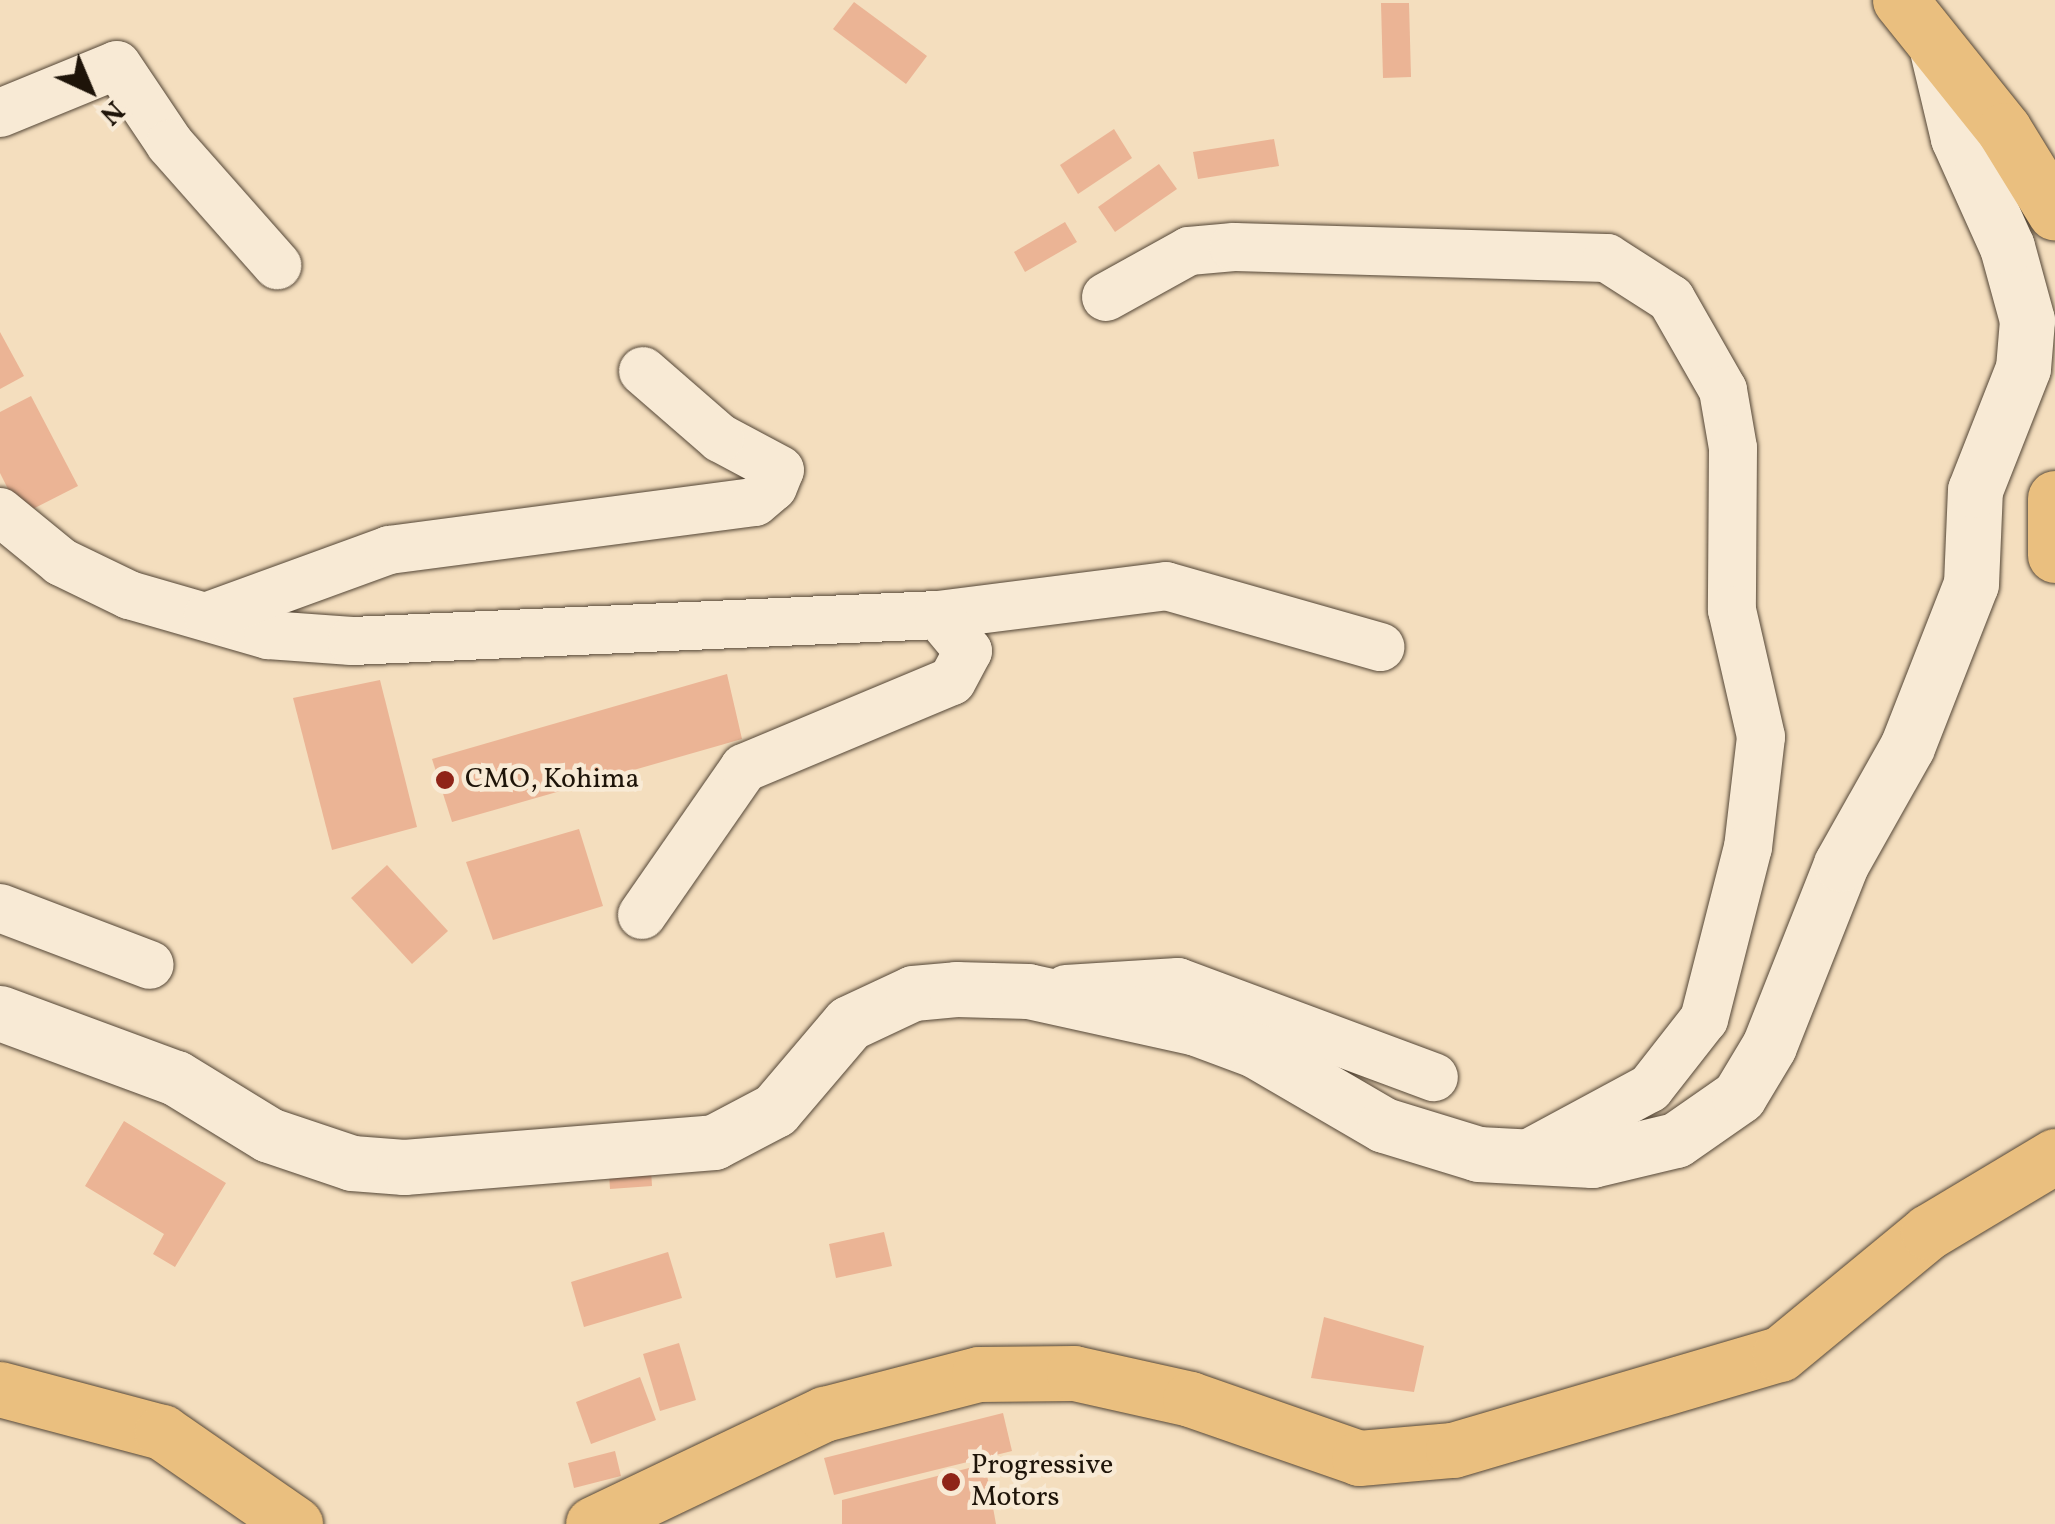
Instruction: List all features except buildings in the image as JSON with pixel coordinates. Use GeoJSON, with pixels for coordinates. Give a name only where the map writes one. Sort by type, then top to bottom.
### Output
{"type":"FeatureCollection","features":[{"type":"Feature","properties":{"kind":"highway"},"geometry":{"type":"LineString","coordinates":[[1900,0],[2055,213]]}},
{"type":"Feature","properties":{"kind":"highway"},"geometry":{"type":"LineString","coordinates":[[2055,498],[2055,555]]}},
{"type":"Feature","properties":{"kind":"highway"},"geometry":{"type":"LineString","coordinates":[[592,1524],[824,1414],[979,1374],[1093,1377],[1190,1399],[1359,1458],[1453,1450],[1780,1354],[1928,1232],[2055,1156]]}},
{"type":"Feature","properties":{"kind":"highway"},"geometry":{"type":"LineString","coordinates":[[0,1389],[162,1432],[295,1524]]}},
{"type":"Feature","properties":{"kind":"street"},"geometry":{"type":"LineString","coordinates":[[1028,991],[1196,1028],[1254,1050],[1384,1125],[1520,1158],[1592,1160],[1676,1140],[1739,1096],[1776,1028],[1841,864],[1942,668],[1971,584],[1975,490],[2023,368],[2026,320],[2007,248],[1958,138],[1937,50]]}},
{"type":"Feature","properties":{"kind":"street"},"geometry":{"type":"LineString","coordinates":[[0,113],[117,65],[170,144],[277,265]]}},
{"type":"Feature","properties":{"kind":"street"},"geometry":{"type":"LineString","coordinates":[[1106,297],[1190,251],[1234,247],[1607,258],[1671,298],[1723,390],[1733,448],[1732,610],[1762,737],[1748,846],[1704,1019],[1650,1088],[1520,1158]]}},
{"type":"Feature","properties":{"kind":"street"},"geometry":{"type":"LineString","coordinates":[[208,616],[389,550],[755,502],[773,487],[780,470],[720,438],[643,371]]}},
{"type":"Feature","properties":{"kind":"street"},"geometry":{"type":"LineString","coordinates":[[0,512],[61,562],[128,595],[268,635],[352,642],[938,616],[1166,586],[1380,647]]}},
{"type":"Feature","properties":{"kind":"street"},"geometry":{"type":"LineString","coordinates":[[642,915],[744,768],[952,682],[968,651],[938,616]]}},
{"type":"Feature","properties":{"kind":"street"},"geometry":{"type":"LineString","coordinates":[[0,908],[150,965]]}},
{"type":"Feature","properties":{"kind":"street"},"geometry":{"type":"LineString","coordinates":[[0,1013],[176,1078],[309,1150],[352,1163],[459,1168],[624,1144],[714,1142],[774,1110],[849,1023],[913,993],[1178,982],[1434,1077]]}},
{"type":"Feature","properties":{"kind":"place","name":"CMO, Kohima"},"geometry":{"type":"Point","coordinates":[445,780]}},
{"type":"Feature","properties":{"kind":"place","name":"Progressive Motors"},"geometry":{"type":"Point","coordinates":[951,1482]}}]}
